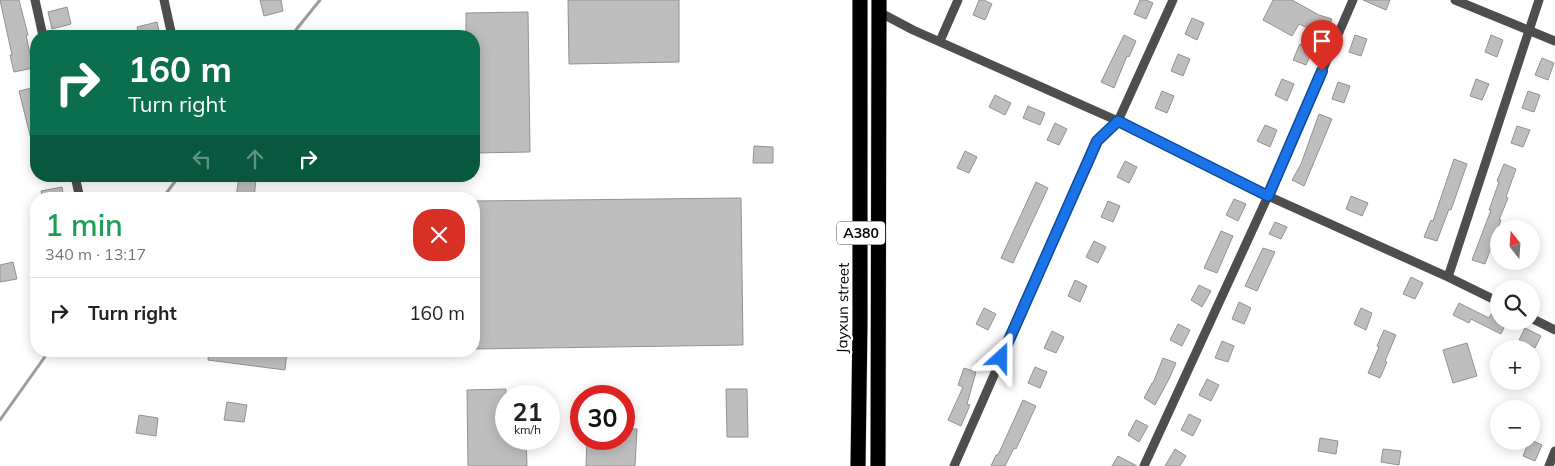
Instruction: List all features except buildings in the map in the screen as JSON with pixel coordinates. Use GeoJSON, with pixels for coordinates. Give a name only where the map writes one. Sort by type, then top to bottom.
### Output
{"type":"FeatureCollection","features":[{"type":"Feature","properties":{"kind":"highway","name":"Jayxun street"},"geometry":{"type":"LineString","coordinates":[[858,466],[860,0]]}},
{"type":"Feature","properties":{"kind":"highway","name":"A380"},"geometry":{"type":"LineString","coordinates":[[878,466],[879,6]]}},
{"type":"Feature","properties":{"kind":"street"},"geometry":{"type":"LineString","coordinates":[[35,0],[42,30]]}},
{"type":"Feature","properties":{"kind":"street"},"geometry":{"type":"LineString","coordinates":[[164,0],[171,30]]}},
{"type":"Feature","properties":{"kind":"street"},"geometry":{"type":"LineString","coordinates":[[940,41],[958,0]]}},
{"type":"Feature","properties":{"kind":"street"},"geometry":{"type":"LineString","coordinates":[[954,466],[1097,141],[1118,121],[1173,0]]}},
{"type":"Feature","properties":{"kind":"street"},"geometry":{"type":"LineString","coordinates":[[1144,466],[1268,196],[1353,0]]}},
{"type":"Feature","properties":{"kind":"street"},"geometry":{"type":"LineString","coordinates":[[1455,0],[1555,41]]}},
{"type":"Feature","properties":{"kind":"street"},"geometry":{"type":"LineString","coordinates":[[1448,277],[1539,0]]}},
{"type":"Feature","properties":{"kind":"street"},"geometry":{"type":"LineString","coordinates":[[879,6],[913,30],[1118,121],[1268,196],[1490,298]]}},
{"type":"Feature","properties":{"kind":"street"},"geometry":{"type":"LineString","coordinates":[[1540,322],[1555,330]]}},
{"type":"Feature","properties":{"kind":"street"},"geometry":{"type":"LineString","coordinates":[[1549,466],[1555,451]]}},
{"type":"Feature","properties":{"kind":"waterway"},"geometry":{"type":"LineString","coordinates":[[296,30],[320,0]]}},
{"type":"Feature","properties":{"kind":"waterway"},"geometry":{"type":"LineString","coordinates":[[167,192],[175,182]]}},
{"type":"Feature","properties":{"kind":"waterway"},"geometry":{"type":"LineString","coordinates":[[0,420],[45,357]]}},
{"type":"Feature","properties":{"kind":"route"},"geometry":{"type":"LineString","coordinates":[[1001,358],[1097,141],[1118,121],[1268,196],[1322,71]]}}]}
